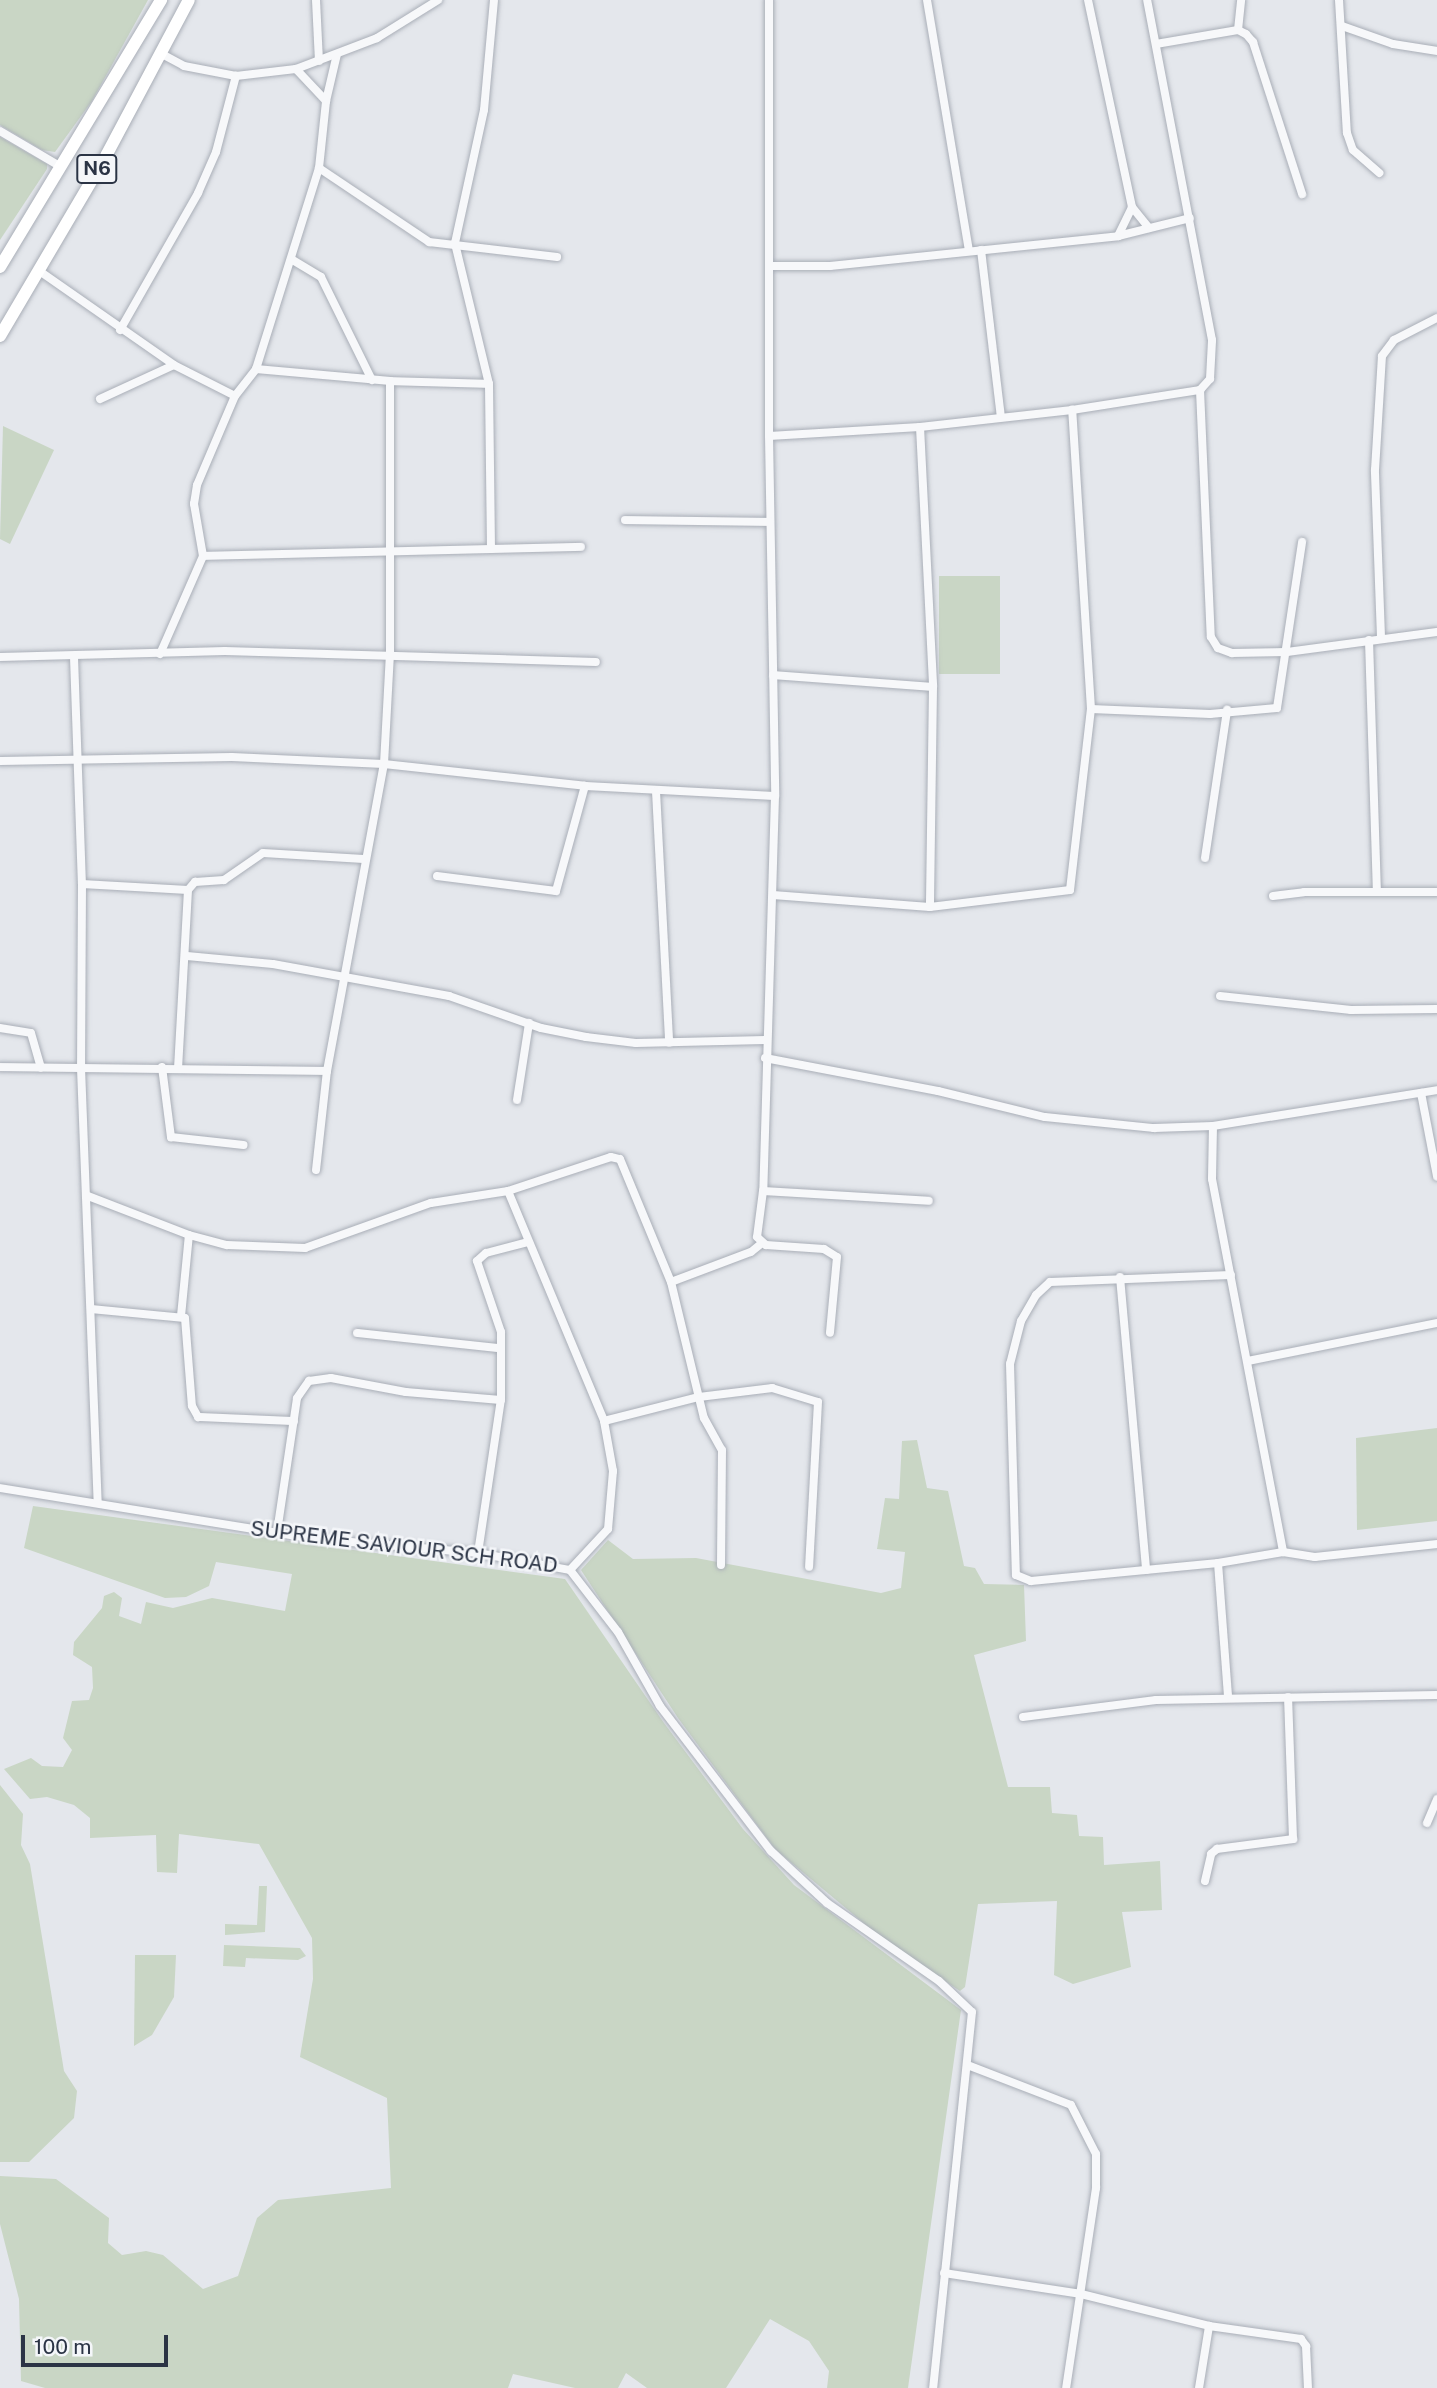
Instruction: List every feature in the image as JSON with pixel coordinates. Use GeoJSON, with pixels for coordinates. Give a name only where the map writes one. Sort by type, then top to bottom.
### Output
{"type":"FeatureCollection","features":[{"type":"Feature","properties":{"kind":"main road","name":"N6"},"geometry":{"type":"LineString","coordinates":[[0,267],[161,0]]}},
{"type":"Feature","properties":{"kind":"main road","name":"N6"},"geometry":{"type":"LineString","coordinates":[[0,336],[189,0]]}},
{"type":"Feature","properties":{"kind":"street"},"geometry":{"type":"LineString","coordinates":[[316,0],[319,61]]}},
{"type":"Feature","properties":{"kind":"street"},"geometry":{"type":"LineString","coordinates":[[160,53],[184,66],[236,76],[296,69],[377,38],[438,0]]}},
{"type":"Feature","properties":{"kind":"street"},"geometry":{"type":"LineString","coordinates":[[491,549],[489,384],[455,243],[484,110],[494,0]]}},
{"type":"Feature","properties":{"kind":"street"},"geometry":{"type":"LineString","coordinates":[[761,1244],[758,1237],[763,1191],[765,1040],[774,895],[775,796],[769,436],[769,0]]}},
{"type":"Feature","properties":{"kind":"street"},"geometry":{"type":"LineString","coordinates":[[927,0],[969,251]]}},
{"type":"Feature","properties":{"kind":"street"},"geometry":{"type":"LineString","coordinates":[[1088,0],[1132,207],[1149,228]]}},
{"type":"Feature","properties":{"kind":"street"},"geometry":{"type":"LineString","coordinates":[[769,436],[920,427],[1073,410],[1200,390],[1210,379],[1214,364],[1190,218],[1147,0]]}},
{"type":"Feature","properties":{"kind":"street"},"geometry":{"type":"LineString","coordinates":[[1238,30],[1241,0]]}},
{"type":"Feature","properties":{"kind":"street"},"geometry":{"type":"LineString","coordinates":[[1339,0],[1347,133],[1353,150],[1379,173]]}},
{"type":"Feature","properties":{"kind":"street"},"geometry":{"type":"LineString","coordinates":[[1342,26],[1403,46],[1437,51]]}},
{"type":"Feature","properties":{"kind":"street"},"geometry":{"type":"LineString","coordinates":[[1156,44],[1238,30],[1254,42],[1302,194]]}},
{"type":"Feature","properties":{"kind":"street"},"geometry":{"type":"LineString","coordinates":[[160,654],[203,555],[194,504],[234,396],[256,369],[319,168],[326,101],[337,54]]}},
{"type":"Feature","properties":{"kind":"street"},"geometry":{"type":"LineString","coordinates":[[296,69],[326,101]]}},
{"type":"Feature","properties":{"kind":"street"},"geometry":{"type":"LineString","coordinates":[[120,330],[198,193],[216,152],[236,76]]}},
{"type":"Feature","properties":{"kind":"street"},"geometry":{"type":"LineString","coordinates":[[0,131],[61,167]]}},
{"type":"Feature","properties":{"kind":"street"},"geometry":{"type":"LineString","coordinates":[[319,168],[419,237],[557,257]]}},
{"type":"Feature","properties":{"kind":"street"},"geometry":{"type":"LineString","coordinates":[[1118,236],[1132,207]]}},
{"type":"Feature","properties":{"kind":"street"},"geometry":{"type":"LineString","coordinates":[[769,266],[830,266],[1118,236],[1190,218]]}},
{"type":"Feature","properties":{"kind":"street"},"geometry":{"type":"LineString","coordinates":[[981,250],[1001,417]]}},
{"type":"Feature","properties":{"kind":"street"},"geometry":{"type":"LineString","coordinates":[[291,259],[321,277],[372,380]]}},
{"type":"Feature","properties":{"kind":"street"},"geometry":{"type":"LineString","coordinates":[[38,270],[120,330],[174,365],[234,396]]}},
{"type":"Feature","properties":{"kind":"street"},"geometry":{"type":"LineString","coordinates":[[1381,637],[1375,470],[1382,356],[1394,340],[1437,318]]}},
{"type":"Feature","properties":{"kind":"street"},"geometry":{"type":"LineString","coordinates":[[100,399],[174,365]]}},
{"type":"Feature","properties":{"kind":"street"},"geometry":{"type":"LineString","coordinates":[[256,369],[372,380],[489,384]]}},
{"type":"Feature","properties":{"kind":"street"},"geometry":{"type":"LineString","coordinates":[[316,1170],[327,1071],[346,977],[364,859],[384,764],[390,653],[390,381]]}},
{"type":"Feature","properties":{"kind":"street"},"geometry":{"type":"LineString","coordinates":[[1200,390],[1212,638],[1218,648],[1232,653],[1287,652],[1381,637],[1437,632]]}},
{"type":"Feature","properties":{"kind":"street"},"geometry":{"type":"LineString","coordinates":[[774,895],[930,907],[1070,890],[1091,709],[1073,410]]}},
{"type":"Feature","properties":{"kind":"street"},"geometry":{"type":"LineString","coordinates":[[920,427],[933,687],[930,907]]}},
{"type":"Feature","properties":{"kind":"street"},"geometry":{"type":"LineString","coordinates":[[625,520],[770,522]]}},
{"type":"Feature","properties":{"kind":"street"},"geometry":{"type":"LineString","coordinates":[[1091,709],[1210,714],[1227,710],[1278,708],[1302,541]]}},
{"type":"Feature","properties":{"kind":"street"},"geometry":{"type":"LineString","coordinates":[[203,555],[581,547]]}},
{"type":"Feature","properties":{"kind":"street"},"geometry":{"type":"LineString","coordinates":[[1369,640],[1377,891]]}},
{"type":"Feature","properties":{"kind":"street"},"geometry":{"type":"LineString","coordinates":[[0,657],[390,653],[596,662]]}},
{"type":"Feature","properties":{"kind":"street"},"geometry":{"type":"LineString","coordinates":[[74,657],[82,884],[81,1068],[98,1502]]}},
{"type":"Feature","properties":{"kind":"street"},"geometry":{"type":"LineString","coordinates":[[773,675],[933,687]]}},
{"type":"Feature","properties":{"kind":"street"},"geometry":{"type":"LineString","coordinates":[[1205,858],[1227,710]]}},
{"type":"Feature","properties":{"kind":"street"},"geometry":{"type":"LineString","coordinates":[[0,761],[77,756],[384,764],[585,786],[775,796]]}},
{"type":"Feature","properties":{"kind":"street"},"geometry":{"type":"LineString","coordinates":[[437,876],[556,891],[585,786]]}},
{"type":"Feature","properties":{"kind":"street"},"geometry":{"type":"LineString","coordinates":[[656,791],[669,1043]]}},
{"type":"Feature","properties":{"kind":"street"},"geometry":{"type":"LineString","coordinates":[[178,1067],[187,956],[188,890],[195,882],[224,880],[263,853],[364,859]]}},
{"type":"Feature","properties":{"kind":"street"},"geometry":{"type":"LineString","coordinates":[[82,884],[188,890]]}},
{"type":"Feature","properties":{"kind":"street"},"geometry":{"type":"LineString","coordinates":[[1273,896],[1377,891],[1437,892]]}},
{"type":"Feature","properties":{"kind":"street"},"geometry":{"type":"LineString","coordinates":[[187,956],[346,977],[449,996],[530,1023],[586,1037],[669,1043],[765,1040]]}},
{"type":"Feature","properties":{"kind":"street"},"geometry":{"type":"LineString","coordinates":[[1220,996],[1351,1010],[1437,1009]]}},
{"type":"Feature","properties":{"kind":"street"},"geometry":{"type":"LineString","coordinates":[[517,1100],[530,1023]]}},
{"type":"Feature","properties":{"kind":"street"},"geometry":{"type":"LineString","coordinates":[[0,1028],[31,1033],[41,1068]]}},
{"type":"Feature","properties":{"kind":"street"},"geometry":{"type":"LineString","coordinates":[[765,1058],[938,1091],[1045,1118],[1154,1128],[1213,1126],[1437,1090]]}},
{"type":"Feature","properties":{"kind":"street"},"geometry":{"type":"LineString","coordinates":[[0,1067],[178,1067],[327,1071]]}},
{"type":"Feature","properties":{"kind":"street"},"geometry":{"type":"LineString","coordinates":[[162,1067],[171,1137],[244,1145]]}},
{"type":"Feature","properties":{"kind":"street"},"geometry":{"type":"LineString","coordinates":[[1422,1093],[1437,1175]]}},
{"type":"Feature","properties":{"kind":"street"},"geometry":{"type":"LineString","coordinates":[[1213,1126],[1211,1170],[1283,1552]]}},
{"type":"Feature","properties":{"kind":"street"},"geometry":{"type":"LineString","coordinates":[[88,1196],[189,1235],[227,1245],[305,1248],[431,1203],[508,1191],[611,1157],[620,1159],[671,1282],[704,1418],[722,1450],[721,1565]]}},
{"type":"Feature","properties":{"kind":"street"},"geometry":{"type":"LineString","coordinates":[[508,1191],[604,1421],[614,1494],[608,1529],[570,1570]]}},
{"type":"Feature","properties":{"kind":"street"},"geometry":{"type":"LineString","coordinates":[[763,1191],[929,1201]]}},
{"type":"Feature","properties":{"kind":"street"},"geometry":{"type":"LineString","coordinates":[[181,1316],[189,1235]]}},
{"type":"Feature","properties":{"kind":"street"},"geometry":{"type":"LineString","coordinates":[[478,1553],[501,1400],[498,1348],[501,1332],[477,1261],[486,1253],[528,1241]]}},
{"type":"Feature","properties":{"kind":"street"},"geometry":{"type":"LineString","coordinates":[[671,1282],[751,1252],[761,1244],[824,1250],[838,1257],[830,1333]]}},
{"type":"Feature","properties":{"kind":"street"},"geometry":{"type":"LineString","coordinates":[[1231,1275],[1120,1277],[1050,1282],[1036,1295],[1021,1321],[1010,1364],[1016,1576],[1031,1581],[1219,1563],[1283,1552],[1315,1557],[1437,1544]]}},
{"type":"Feature","properties":{"kind":"street"},"geometry":{"type":"LineString","coordinates":[[1120,1277],[1146,1570]]}},
{"type":"Feature","properties":{"kind":"street"},"geometry":{"type":"LineString","coordinates":[[91,1309],[181,1316],[187,1323],[192,1406],[198,1417],[294,1421]]}},
{"type":"Feature","properties":{"kind":"street"},"geometry":{"type":"LineString","coordinates":[[1248,1361],[1437,1323]]}},
{"type":"Feature","properties":{"kind":"street"},"geometry":{"type":"LineString","coordinates":[[357,1333],[498,1348]]}},
{"type":"Feature","properties":{"kind":"street"},"geometry":{"type":"LineString","coordinates":[[277,1532],[300,1388],[319,1379],[501,1400]]}},
{"type":"Feature","properties":{"kind":"street"},"geometry":{"type":"LineString","coordinates":[[604,1421],[699,1397],[772,1388],[818,1402],[809,1567]]}},
{"type":"Feature","properties":{"kind":"street","name":"SUPREME SAVIOUR SCH ROAD"},"geometry":{"type":"LineString","coordinates":[[0,1488],[277,1532],[478,1553],[570,1570],[618,1632],[660,1706],[771,1851],[827,1903],[968,2004],[974,2021],[970,2066],[944,2273],[933,2388]]}},
{"type":"Feature","properties":{"kind":"street"},"geometry":{"type":"LineString","coordinates":[[1219,1563],[1228,1696]]}},
{"type":"Feature","properties":{"kind":"street"},"geometry":{"type":"LineString","coordinates":[[1023,1717],[1156,1700],[1228,1696],[1437,1695]]}},
{"type":"Feature","properties":{"kind":"street"},"geometry":{"type":"LineString","coordinates":[[1205,1881],[1211,1854],[1217,1849],[1293,1839],[1288,1697]]}},
{"type":"Feature","properties":{"kind":"street"},"geometry":{"type":"LineString","coordinates":[[1427,1823],[1437,1799]]}},
{"type":"Feature","properties":{"kind":"street"},"geometry":{"type":"LineString","coordinates":[[970,2066],[1057,2096],[1071,2105],[1085,2125],[1096,2154],[1096,2188],[1066,2388]]}},
{"type":"Feature","properties":{"kind":"street"},"geometry":{"type":"LineString","coordinates":[[944,2273],[1081,2294],[1209,2326],[1301,2339],[1306,2346],[1308,2388]]}},
{"type":"Feature","properties":{"kind":"street"},"geometry":{"type":"LineString","coordinates":[[1199,2388],[1209,2326]]}},
{"type":"Feature","properties":{"kind":"green space"},"geometry":{"type":"Polygon","coordinates":[[[0,0],[148,0],[92,101],[55,152],[42,150],[0,125],[0,0]]]}},
{"type":"Feature","properties":{"kind":"green space"},"geometry":{"type":"Polygon","coordinates":[[[0,137],[47,164],[47,169],[0,240],[0,137]]]}},
{"type":"Feature","properties":{"kind":"green space"},"geometry":{"type":"Polygon","coordinates":[[[3,426],[54,450],[10,544],[0,539],[3,426]]]}},
{"type":"Feature","properties":{"kind":"green space"},"geometry":{"type":"Polygon","coordinates":[[[939,576],[1000,576],[1000,674],[939,674],[939,576]]]}},
{"type":"Feature","properties":{"kind":"green space"},"geometry":{"type":"Polygon","coordinates":[[[1437,1428],[1437,1521],[1357,1530],[1356,1438],[1437,1428]]]}},
{"type":"Feature","properties":{"kind":"green space"},"geometry":{"type":"Polygon","coordinates":[[[917,1440],[927,1488],[948,1491],[964,1566],[975,1568],[984,1584],[1024,1585],[1026,1641],[974,1655],[1008,1787],[1050,1787],[1052,1813],[1077,1815],[1079,1836],[1103,1837],[1104,1865],[1160,1861],[1162,1910],[1122,1912],[1131,1967],[1073,1984],[1054,1975],[1057,1901],[978,1904],[965,1987],[960,1991],[884,1940],[775,1849],[678,1718],[581,1570],[608,1540],[633,1559],[696,1558],[881,1593],[901,1588],[905,1552],[877,1549],[885,1498],[899,1499],[902,1441],[917,1440]]]}},
{"type":"Feature","properties":{"kind":"green space"},"geometry":{"type":"Polygon","coordinates":[[[33,1506],[565,1579],[664,1723],[743,1829],[794,1885],[961,2010],[908,2388],[827,2388],[829,2371],[809,2341],[770,2319],[726,2388],[647,2388],[626,2373],[618,2388],[575,2388],[513,2374],[508,2388],[45,2388],[21,2381],[19,2299],[0,2224],[0,2176],[56,2179],[109,2218],[108,2243],[122,2255],[146,2251],[163,2255],[203,2289],[238,2276],[257,2218],[278,2200],[391,2188],[387,2098],[300,2057],[313,1979],[312,1938],[259,1844],[179,1834],[177,1873],[157,1872],[156,1835],[90,1838],[90,1818],[74,1805],[47,1797],[30,1799],[4,1769],[31,1758],[42,1766],[63,1767],[72,1750],[63,1738],[72,1701],[89,1700],[93,1688],[92,1667],[73,1655],[74,1642],[102,1608],[104,1596],[114,1592],[122,1598],[119,1616],[141,1624],[146,1602],[173,1608],[212,1598],[285,1611],[292,1574],[216,1562],[209,1586],[186,1597],[165,1598],[24,1548],[33,1506]]]}},
{"type":"Feature","properties":{"kind":"green space"},"geometry":{"type":"Polygon","coordinates":[[[0,1785],[23,1814],[21,1845],[30,1864],[64,2071],[77,2091],[74,2118],[29,2162],[0,2162],[0,1785]]]}},
{"type":"Feature","properties":{"kind":"green space"},"geometry":{"type":"Polygon","coordinates":[[[259,1886],[267,1886],[265,1932],[225,1935],[225,1924],[257,1925],[259,1886]]]}},
{"type":"Feature","properties":{"kind":"green space"},"geometry":{"type":"Polygon","coordinates":[[[224,1945],[300,1948],[306,1956],[298,1960],[246,1958],[245,1967],[223,1966],[224,1945]]]}},
{"type":"Feature","properties":{"kind":"green space"},"geometry":{"type":"Polygon","coordinates":[[[135,1955],[176,1955],[174,1997],[152,2035],[134,2046],[135,1955]]]}}]}
